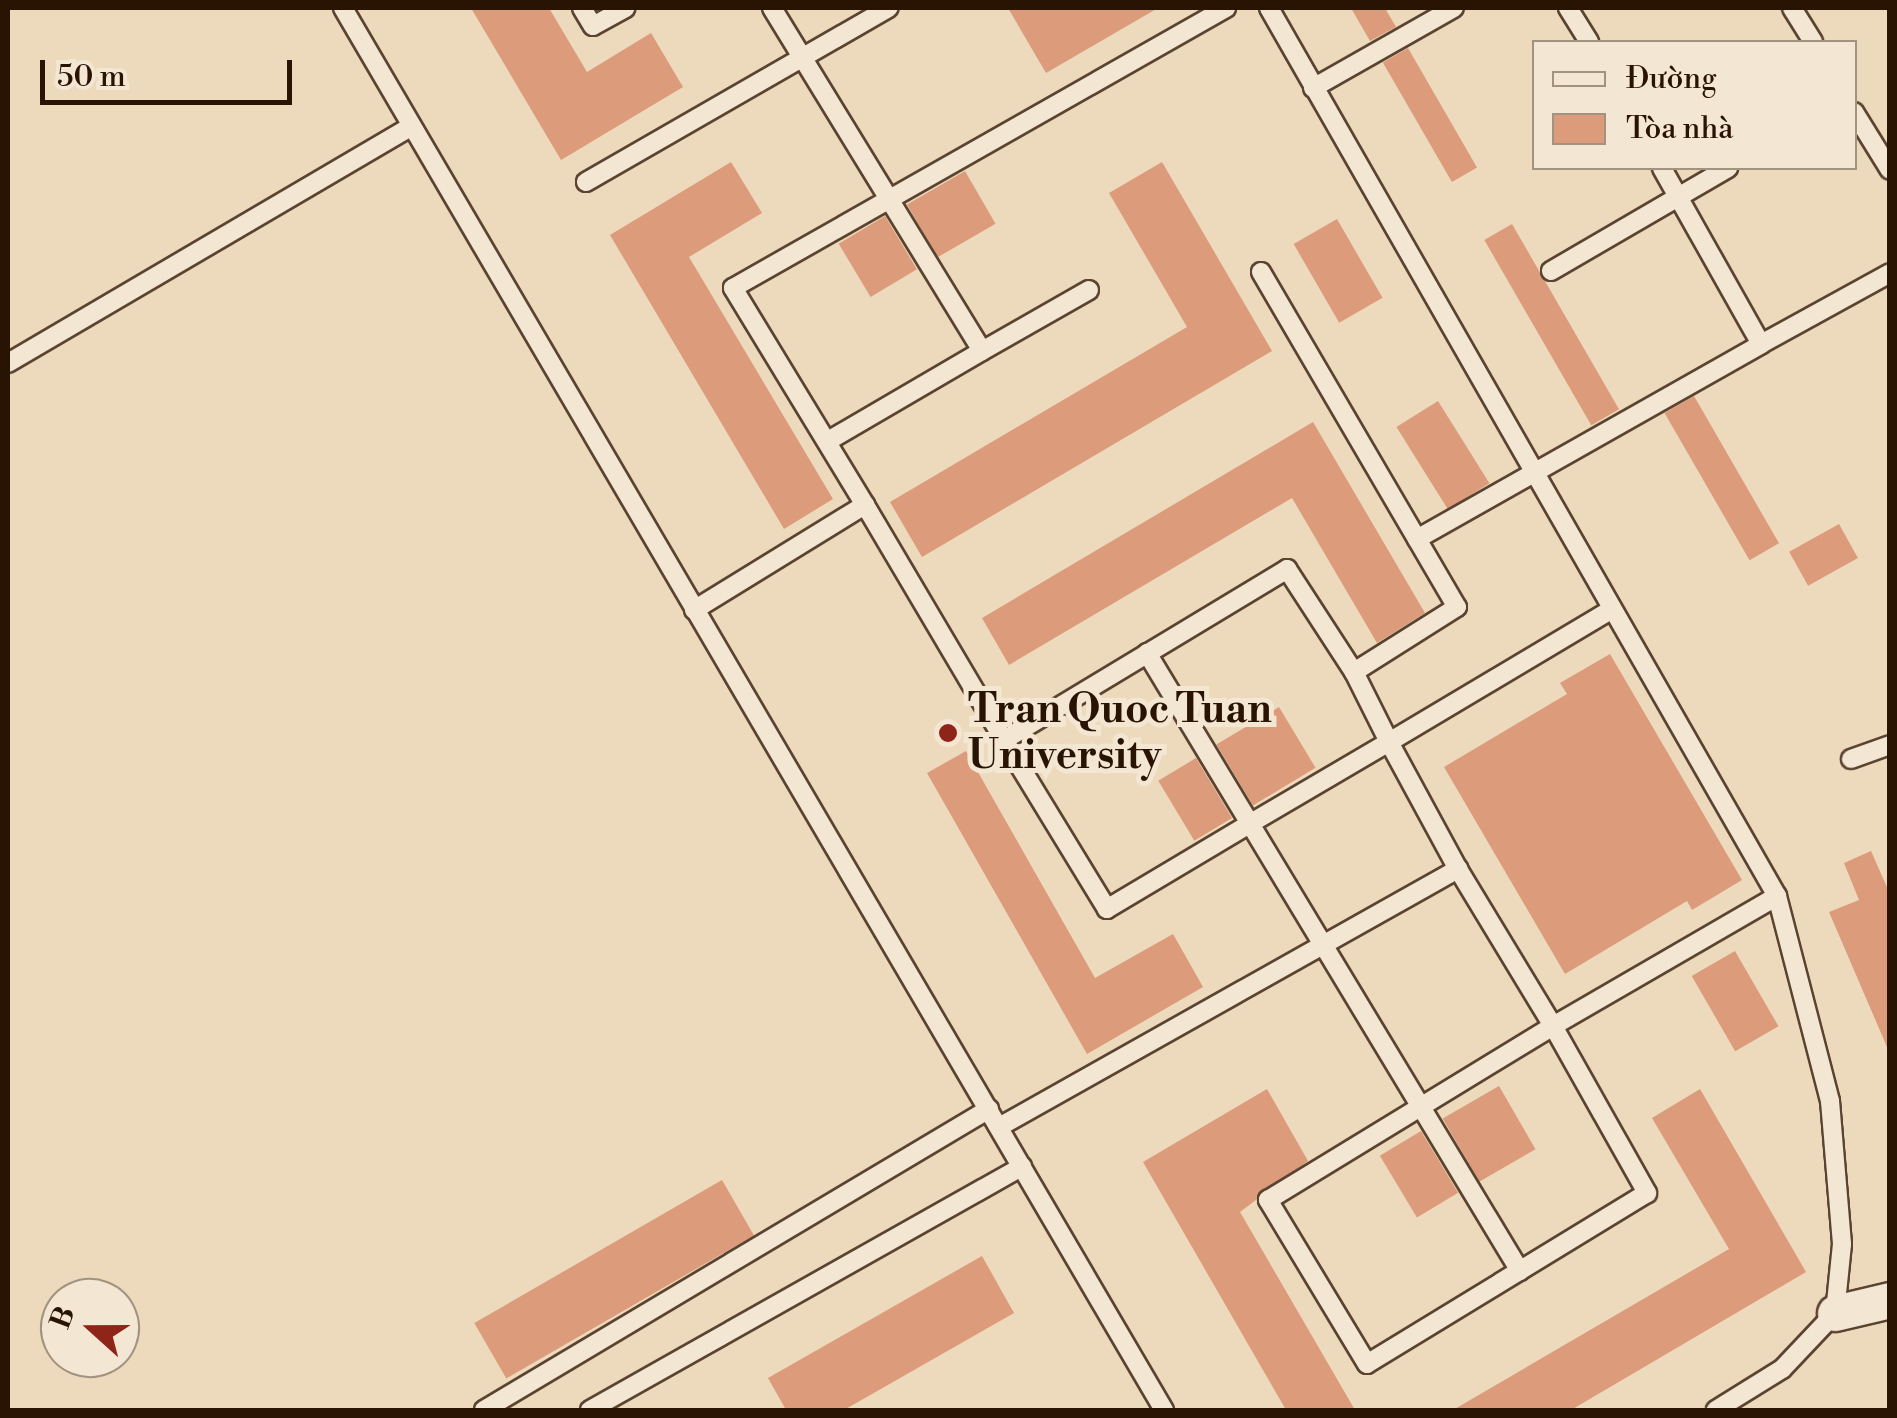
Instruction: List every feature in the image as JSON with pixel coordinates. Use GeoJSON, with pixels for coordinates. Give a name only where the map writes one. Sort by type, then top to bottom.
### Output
{"type":"FeatureCollection","features":[{"type":"Feature","properties":{"kind":"street"},"geometry":{"type":"LineString","coordinates":[[1835,1314],[1890,1300]]}},
{"type":"Feature","properties":{"kind":"lane"},"geometry":{"type":"LineString","coordinates":[[344,8],[1164,1410]]}},
{"type":"Feature","properties":{"kind":"lane"},"geometry":{"type":"LineString","coordinates":[[582,8],[594,26],[625,8]]}},
{"type":"Feature","properties":{"kind":"lane"},"geometry":{"type":"LineString","coordinates":[[772,8],[886,200],[982,351]]}},
{"type":"Feature","properties":{"kind":"lane"},"geometry":{"type":"LineString","coordinates":[[586,182],[888,8]]}},
{"type":"Feature","properties":{"kind":"lane"},"geometry":{"type":"LineString","coordinates":[[1226,8],[733,288],[1107,910],[1609,610]]}},
{"type":"Feature","properties":{"kind":"lane"},"geometry":{"type":"LineString","coordinates":[[1269,8],[1609,610],[1777,896],[1830,1101],[1842,1244],[1835,1314],[1782,1369],[1716,1410]]}},
{"type":"Feature","properties":{"kind":"lane"},"geometry":{"type":"LineString","coordinates":[[1314,88],[1454,8]]}},
{"type":"Feature","properties":{"kind":"lane"},"geometry":{"type":"LineString","coordinates":[[1568,8],[1588,40]]}},
{"type":"Feature","properties":{"kind":"lane"},"geometry":{"type":"LineString","coordinates":[[1792,8],[1812,40]]}},
{"type":"Feature","properties":{"kind":"lane"},"geometry":{"type":"LineString","coordinates":[[1857,117],[1890,170]]}},
{"type":"Feature","properties":{"kind":"lane"},"geometry":{"type":"LineString","coordinates":[[8,363],[411,127]]}},
{"type":"Feature","properties":{"kind":"lane"},"geometry":{"type":"LineString","coordinates":[[1663,170],[1761,344]]}},
{"type":"Feature","properties":{"kind":"lane"},"geometry":{"type":"LineString","coordinates":[[1551,271],[1724,170]]}},
{"type":"Feature","properties":{"kind":"lane"},"geometry":{"type":"LineString","coordinates":[[1261,272],[1457,607],[1354,672]]}},
{"type":"Feature","properties":{"kind":"lane"},"geometry":{"type":"LineString","coordinates":[[1417,538],[1890,273]]}},
{"type":"Feature","properties":{"kind":"lane"},"geometry":{"type":"LineString","coordinates":[[828,441],[1089,290]]}},
{"type":"Feature","properties":{"kind":"lane"},"geometry":{"type":"LineString","coordinates":[[694,610],[864,505]]}},
{"type":"Feature","properties":{"kind":"lane"},"geometry":{"type":"LineString","coordinates":[[1004,740],[1287,569],[1354,672],[1458,869],[1552,1026],[1648,1193],[1367,1364],[1268,1200],[1552,1026],[1777,896]]}},
{"type":"Feature","properties":{"kind":"lane"},"geometry":{"type":"LineString","coordinates":[[1147,652],[1318,944],[1520,1271]]}},
{"type":"Feature","properties":{"kind":"lane"},"geometry":{"type":"LineString","coordinates":[[1850,759],[1890,745]]}},
{"type":"Feature","properties":{"kind":"lane"},"geometry":{"type":"LineString","coordinates":[[1000,1127],[1318,944],[1458,869]]}},
{"type":"Feature","properties":{"kind":"lane"},"geometry":{"type":"LineString","coordinates":[[484,1410],[988,1109]]}},
{"type":"Feature","properties":{"kind":"lane"},"geometry":{"type":"LineString","coordinates":[[590,1410],[1022,1167]]}},
{"type":"Feature","properties":{"kind":"building"},"geometry":{"type":"Polygon","coordinates":[[[471,8],[549,8],[587,72],[651,33],[683,87],[561,160],[471,8]]]}},
{"type":"Feature","properties":{"kind":"building"},"geometry":{"type":"Polygon","coordinates":[[[1008,8],[1158,8],[1046,73],[1008,8]]]}},
{"type":"Feature","properties":{"kind":"building"},"geometry":{"type":"Polygon","coordinates":[[[1351,8],[1385,8],[1396,27],[1370,41],[1351,8]]]}},
{"type":"Feature","properties":{"kind":"building"},"geometry":{"type":"Polygon","coordinates":[[[1408,48],[1477,168],[1452,182],[1383,62],[1408,48]]]}},
{"type":"Feature","properties":{"kind":"building"},"geometry":{"type":"Polygon","coordinates":[[[731,162],[762,213],[689,257],[833,499],[784,529],[610,235],[731,162]]]}},
{"type":"Feature","properties":{"kind":"building"},"geometry":{"type":"Polygon","coordinates":[[[1162,162],[1272,351],[922,557],[890,502],[1187,327],[1109,193],[1162,162]]]}},
{"type":"Feature","properties":{"kind":"building"},"geometry":{"type":"Polygon","coordinates":[[[965,171],[996,224],[937,257],[907,204],[965,171]]]}},
{"type":"Feature","properties":{"kind":"building"},"geometry":{"type":"Polygon","coordinates":[[[885,216],[917,269],[871,297],[839,244],[885,216]]]}},
{"type":"Feature","properties":{"kind":"building"},"geometry":{"type":"Polygon","coordinates":[[[1337,219],[1382,298],[1339,323],[1294,244],[1337,219]]]}},
{"type":"Feature","properties":{"kind":"building"},"geometry":{"type":"Polygon","coordinates":[[[1512,224],[1619,409],[1591,425],[1484,240],[1512,224]]]}},
{"type":"Feature","properties":{"kind":"building"},"geometry":{"type":"Polygon","coordinates":[[[1694,396],[1779,543],[1750,560],[1665,413],[1694,396]]]}},
{"type":"Feature","properties":{"kind":"building"},"geometry":{"type":"Polygon","coordinates":[[[1438,401],[1489,483],[1448,509],[1396,427],[1438,401]]]}},
{"type":"Feature","properties":{"kind":"building"},"geometry":{"type":"Polygon","coordinates":[[[1313,422],[1425,613],[1377,643],[1292,498],[1009,665],[982,618],[1313,422]]]}},
{"type":"Feature","properties":{"kind":"building"},"geometry":{"type":"Polygon","coordinates":[[[1839,524],[1858,558],[1808,586],[1789,552],[1839,524]]]}},
{"type":"Feature","properties":{"kind":"building"},"geometry":{"type":"Polygon","coordinates":[[[1610,654],[1742,880],[1692,910],[1687,901],[1565,974],[1444,767],[1567,694],[1560,683],[1610,654]]]}},
{"type":"Feature","properties":{"kind":"building"},"geometry":{"type":"Polygon","coordinates":[[[1279,707],[1316,768],[1253,805],[1216,745],[1279,707]]]}},
{"type":"Feature","properties":{"kind":"building"},"geometry":{"type":"Polygon","coordinates":[[[966,751],[1095,978],[1173,934],[1203,987],[1087,1054],[927,773],[966,751]]]}},
{"type":"Feature","properties":{"kind":"building"},"geometry":{"type":"Polygon","coordinates":[[[1196,758],[1232,818],[1194,841],[1158,781],[1196,758]]]}},
{"type":"Feature","properties":{"kind":"building"},"geometry":{"type":"Polygon","coordinates":[[[1871,851],[1890,894],[1890,1054],[1829,912],[1859,900],[1844,863],[1871,851]]]}},
{"type":"Feature","properties":{"kind":"building"},"geometry":{"type":"Polygon","coordinates":[[[1735,951],[1778,1026],[1735,1051],[1692,976],[1735,951]]]}},
{"type":"Feature","properties":{"kind":"building"},"geometry":{"type":"Polygon","coordinates":[[[1499,1086],[1536,1149],[1479,1182],[1443,1118],[1499,1086]]]}},
{"type":"Feature","properties":{"kind":"building"},"geometry":{"type":"Polygon","coordinates":[[[1267,1089],[1308,1161],[1240,1212],[1355,1410],[1286,1410],[1143,1162],[1267,1089]]]}},
{"type":"Feature","properties":{"kind":"building"},"geometry":{"type":"Polygon","coordinates":[[[1700,1089],[1806,1272],[1571,1410],[1453,1410],[1729,1249],[1652,1118],[1700,1089]]]}},
{"type":"Feature","properties":{"kind":"building"},"geometry":{"type":"Polygon","coordinates":[[[1421,1131],[1458,1193],[1417,1217],[1380,1156],[1421,1131]]]}},
{"type":"Feature","properties":{"kind":"building"},"geometry":{"type":"Polygon","coordinates":[[[722,1180],[754,1235],[506,1378],[474,1323],[722,1180]]]}},
{"type":"Feature","properties":{"kind":"building"},"geometry":{"type":"Polygon","coordinates":[[[982,1256],[1014,1313],[844,1410],[786,1410],[768,1378],[982,1256]]]}},
{"type":"Feature","properties":{"kind":"place","name":"Tran Quoc Tuan University"},"geometry":{"type":"Point","coordinates":[948,733]}}]}
